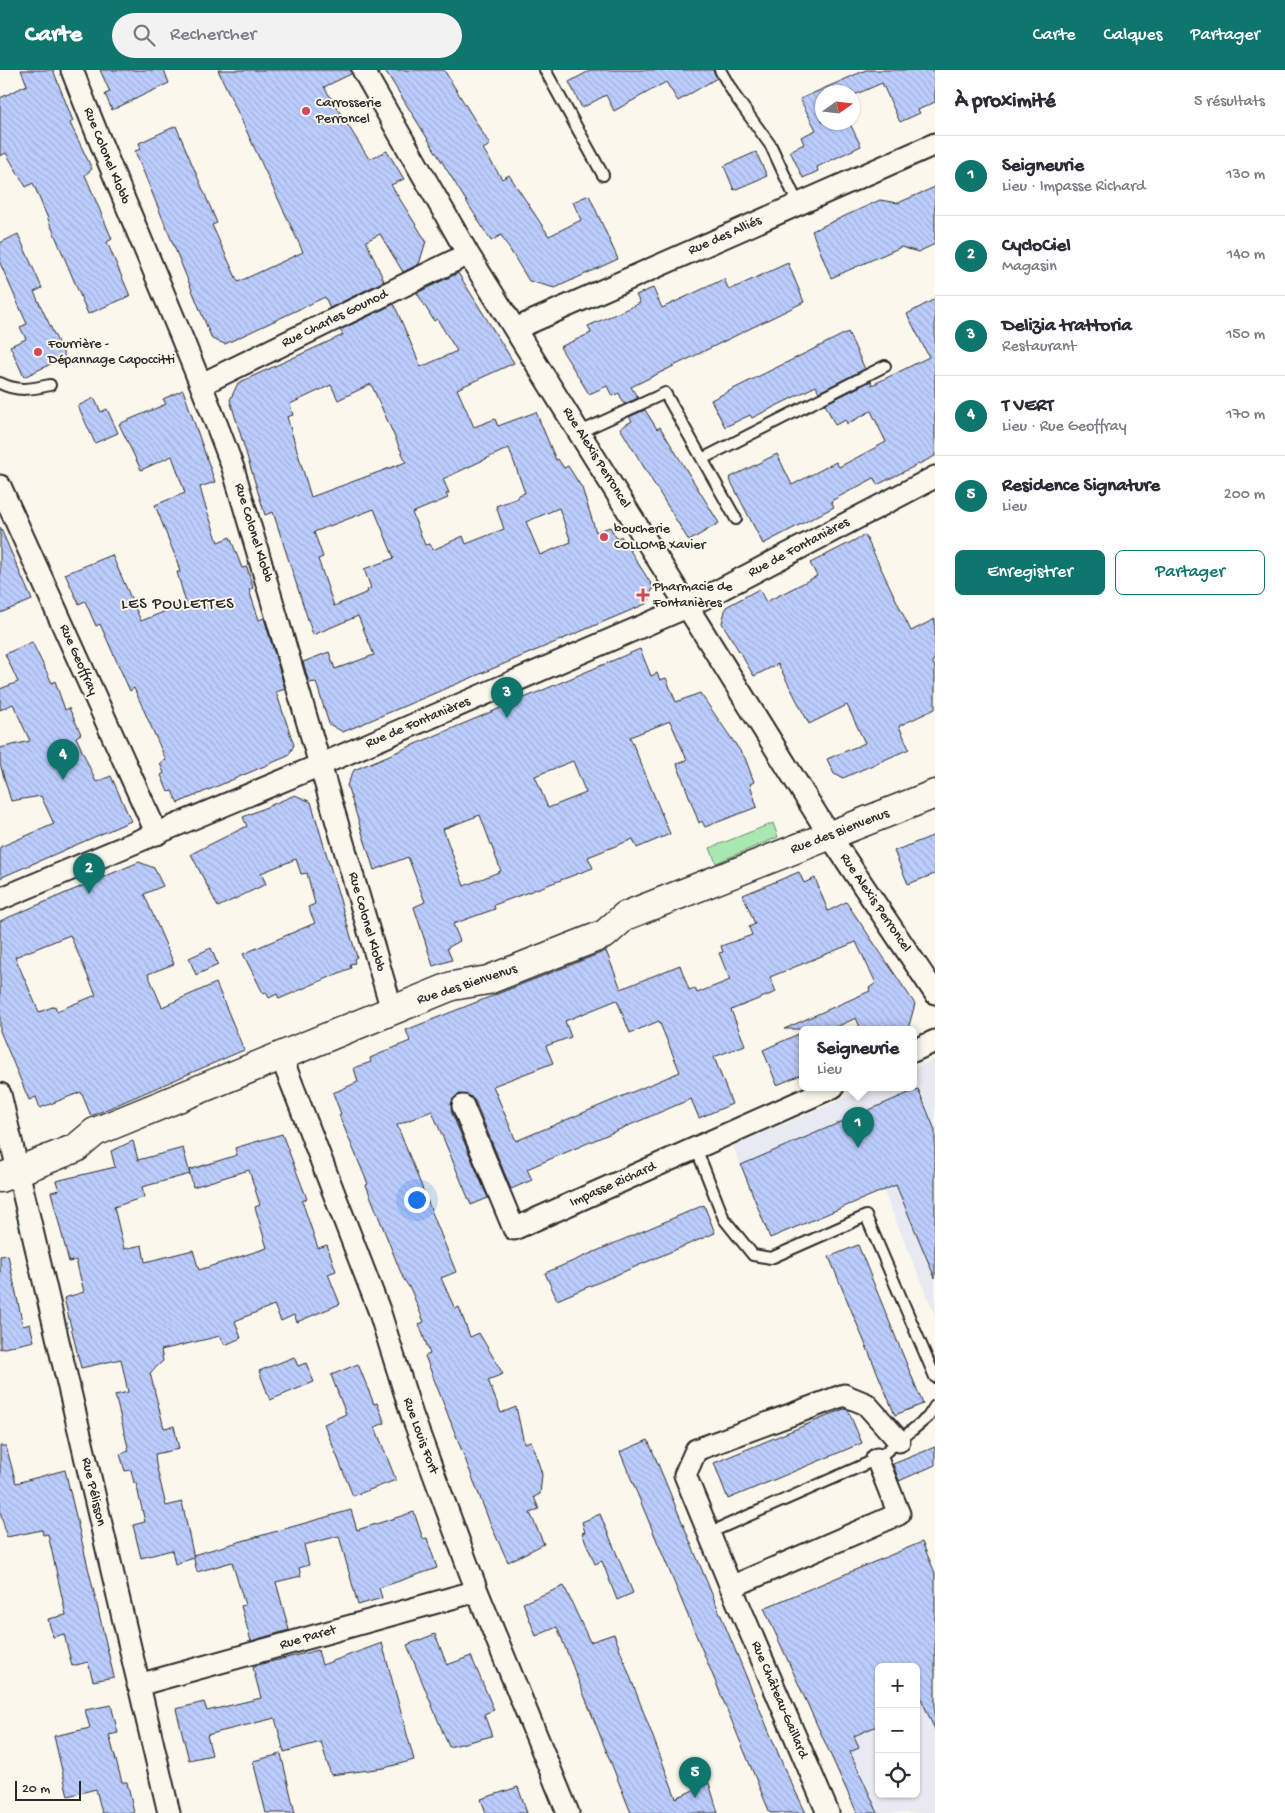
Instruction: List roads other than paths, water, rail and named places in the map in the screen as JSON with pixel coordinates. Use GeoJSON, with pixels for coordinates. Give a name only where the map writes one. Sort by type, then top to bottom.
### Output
{"type":"FeatureCollection","features":[{"type":"Feature","properties":{"kind":"street","name":"Rue Colonel Klobb"},"geometry":{"type":"LineString","coordinates":[[72,70],[115,178],[202,384],[233,468],[255,537],[392,1010]]}},
{"type":"Feature","properties":{"kind":"street","name":"Rue Alexis Perroncel"},"geometry":{"type":"LineString","coordinates":[[363,70],[468,254],[689,606],[830,836],[935,993]]}},
{"type":"Feature","properties":{"kind":"street","name":"Rue des Alliés"},"geometry":{"type":"LineString","coordinates":[[515,329],[935,144]]}},
{"type":"Feature","properties":{"kind":"street","name":"Rue Charles Gounod"},"geometry":{"type":"LineString","coordinates":[[202,384],[468,254]]}},
{"type":"Feature","properties":{"kind":"street","name":"Rue de Fontanières"},"geometry":{"type":"LineString","coordinates":[[0,899],[320,766],[689,606],[935,477]]}},
{"type":"Feature","properties":{"kind":"street","name":"Rue Geoffray"},"geometry":{"type":"LineString","coordinates":[[0,486],[157,834]]}},
{"type":"Feature","properties":{"kind":"street","name":"Rue des Bienvenus"},"geometry":{"type":"LineString","coordinates":[[9,1175],[76,1148],[95,1132],[452,986],[488,980],[605,934],[625,916],[935,794]]}},
{"type":"Feature","properties":{"kind":"street"},"geometry":{"type":"LineString","coordinates":[[917,1049],[935,1041]]}},
{"type":"Feature","properties":{"kind":"street","name":"Rue Louis Fort"},"geometry":{"type":"LineString","coordinates":[[281,1056],[379,1310],[412,1415],[477,1591],[568,1813]]}},
{"type":"Feature","properties":{"kind":"street","name":"Impasse Richard"},"geometry":{"type":"LineString","coordinates":[[463,1106],[514,1229],[824,1091]]}},
{"type":"Feature","properties":{"kind":"street","name":"Rue Pélisson"},"geometry":{"type":"LineString","coordinates":[[0,1094],[9,1175],[169,1813]]}},
{"type":"Feature","properties":{"kind":"street","name":"Rue Château-Gaillard"},"geometry":{"type":"LineString","coordinates":[[828,1813],[731,1588],[685,1475],[696,1450],[844,1394],[866,1404],[899,1441]]}},
{"type":"Feature","properties":{"kind":"street"},"geometry":{"type":"LineString","coordinates":[[731,1588],[899,1514],[877,1459]]}},
{"type":"Feature","properties":{"kind":"street","name":"Rue Paret"},"geometry":{"type":"LineString","coordinates":[[138,1685],[477,1591]]}},
{"type":"Feature","properties":{"kind":"lane"},"geometry":{"type":"LineString","coordinates":[[545,70],[603,175]]}},
{"type":"Feature","properties":{"kind":"lane"},"geometry":{"type":"LineString","coordinates":[[720,70],[735,96],[771,146],[798,204]]}},
{"type":"Feature","properties":{"kind":"lane"},"geometry":{"type":"LineString","coordinates":[[702,458],[885,366]]}},
{"type":"Feature","properties":{"kind":"lane"},"geometry":{"type":"LineString","coordinates":[[0,383],[9,388],[29,390],[50,385]]}},
{"type":"Feature","properties":{"kind":"lane"},"geometry":{"type":"LineString","coordinates":[[580,432],[665,393],[736,519]]}},
{"type":"Feature","properties":{"kind":"lane"},"geometry":{"type":"LineString","coordinates":[[696,1148],[724,1219],[753,1255],[771,1258],[866,1216],[935,1377]]}},
{"type":"Feature","properties":{"kind":"lane"},"geometry":{"type":"LineString","coordinates":[[709,1533],[877,1459],[928,1417],[935,1406]]}},
{"type":"Feature","properties":{"kind":"place","name":"Carrosserie Perroncel"},"geometry":{"type":"Point","coordinates":[306,111]}},
{"type":"Feature","properties":{"kind":"place","name":"Fourrière - Dépannage Capoccitti"},"geometry":{"type":"Point","coordinates":[38,352]}},
{"type":"Feature","properties":{"kind":"place","name":"boucherie COLLOMB Xavier"},"geometry":{"type":"Point","coordinates":[604,537]}},
{"type":"Feature","properties":{"kind":"place","name":"Pharmacie de Fontanières"},"geometry":{"type":"Point","coordinates":[643,595]}},
{"type":"Feature","properties":{"kind":"place","name":"Delizia trattoria"},"geometry":{"type":"Point","coordinates":[507,718]}},
{"type":"Feature","properties":{"kind":"place","name":"T VERT"},"geometry":{"type":"Point","coordinates":[63,780]}},
{"type":"Feature","properties":{"kind":"place","name":"CycloCiel"},"geometry":{"type":"Point","coordinates":[89,894]}},
{"type":"Feature","properties":{"kind":"place","name":"Seigneurie"},"geometry":{"type":"Point","coordinates":[858,1148]}},
{"type":"Feature","properties":{"kind":"place","name":"Residence Signature"},"geometry":{"type":"Point","coordinates":[695,1798]}},
{"type":"Feature","properties":{"kind":"district","name":"LES POULETTES"},"geometry":{"type":"Point","coordinates":[178,605]}}]}
